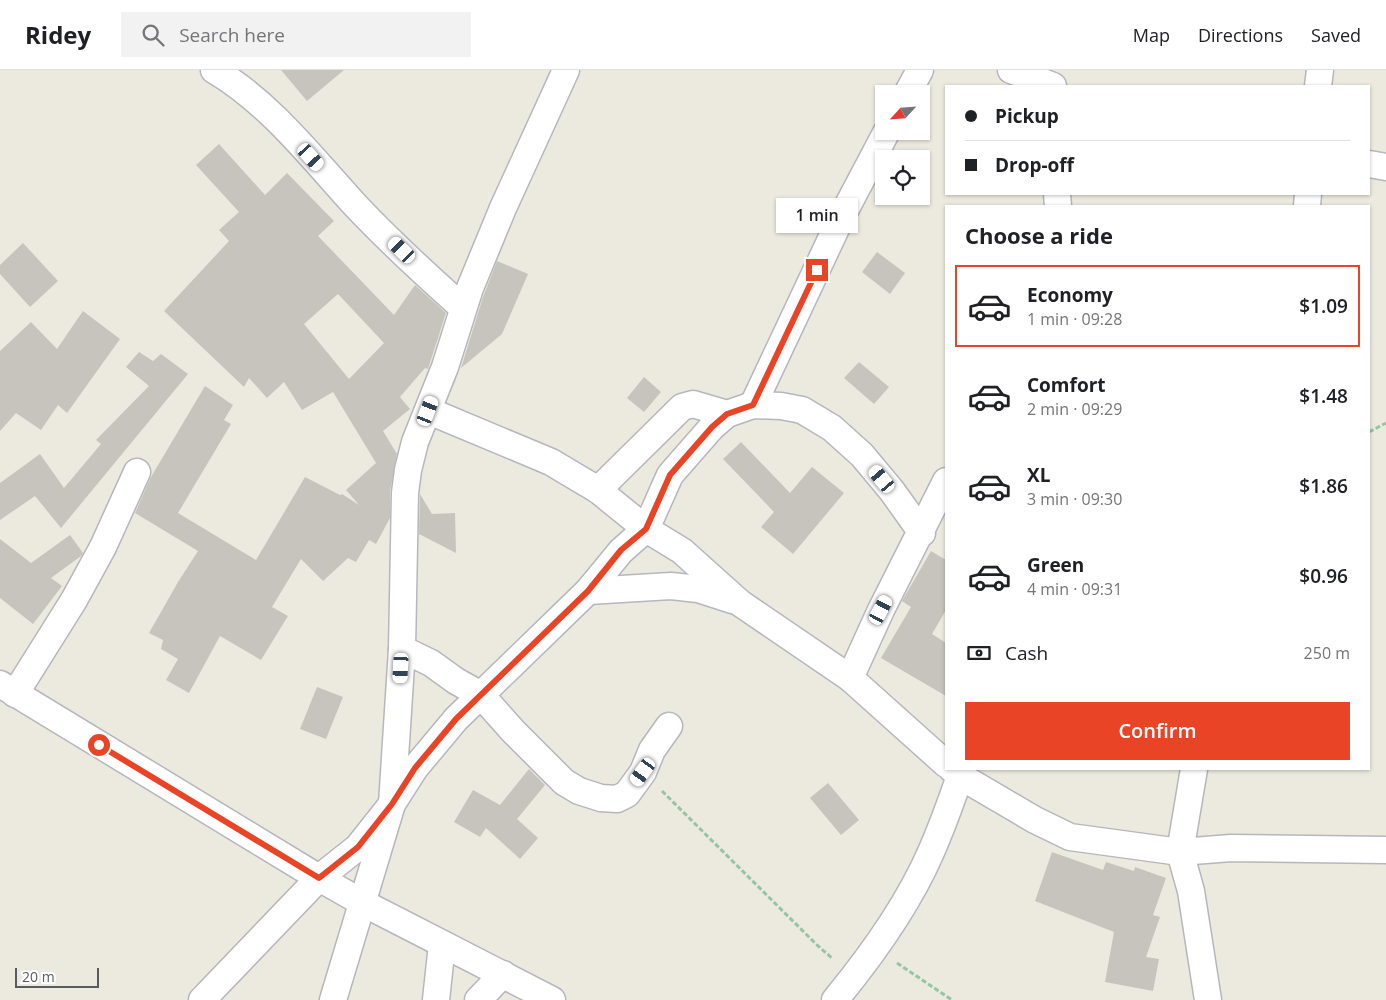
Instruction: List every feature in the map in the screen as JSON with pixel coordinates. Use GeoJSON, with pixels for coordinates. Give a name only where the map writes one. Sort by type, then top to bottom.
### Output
{"type":"FeatureCollection","features":[{"type":"Feature","properties":{"kind":"street"},"geometry":{"type":"LineString","coordinates":[[214,70],[245,92],[279,122],[363,213],[463,308]]}},
{"type":"Feature","properties":{"kind":"street"},"geometry":{"type":"LineString","coordinates":[[333,1000],[392,804],[402,650],[405,493],[415,442],[445,367],[463,308],[503,208],[566,70]]}},
{"type":"Feature","properties":{"kind":"street"},"geometry":{"type":"LineString","coordinates":[[912,85],[920,70]]}},
{"type":"Feature","properties":{"kind":"street"},"geometry":{"type":"LineString","coordinates":[[1011,70],[1050,85]]}},
{"type":"Feature","properties":{"kind":"street"},"geometry":{"type":"LineString","coordinates":[[1318,85],[1320,70]]}},
{"type":"Feature","properties":{"kind":"street"},"geometry":{"type":"LineString","coordinates":[[753,405],[840,220],[882,140]]}},
{"type":"Feature","properties":{"kind":"street"},"geometry":{"type":"LineString","coordinates":[[1370,164],[1386,168]]}},
{"type":"Feature","properties":{"kind":"street"},"geometry":{"type":"LineString","coordinates":[[598,490],[682,407],[693,404],[727,414]]}},
{"type":"Feature","properties":{"kind":"street"},"geometry":{"type":"LineString","coordinates":[[202,1000],[319,878],[358,847],[392,804],[415,768],[456,719],[588,591],[621,550],[646,529],[670,475],[712,427],[727,414],[753,405],[781,406],[802,410],[832,428],[862,455],[892,491],[922,533]]}},
{"type":"Feature","properties":{"kind":"street"},"geometry":{"type":"LineString","coordinates":[[428,411],[551,462],[598,490],[646,529],[682,551],[740,603],[850,678],[945,763]]}},
{"type":"Feature","properties":{"kind":"street"},"geometry":{"type":"LineString","coordinates":[[137,472],[103,547],[78,593],[7,689],[319,878],[552,1000]]}},
{"type":"Feature","properties":{"kind":"street"},"geometry":{"type":"LineString","coordinates":[[850,678],[881,610],[922,533],[945,483]]}},
{"type":"Feature","properties":{"kind":"street"},"geometry":{"type":"LineString","coordinates":[[588,591],[671,586],[698,590],[740,603]]}},
{"type":"Feature","properties":{"kind":"street"},"geometry":{"type":"LineString","coordinates":[[402,650],[432,663],[456,681],[481,695],[564,782],[579,791],[602,798],[617,799],[627,794],[643,772],[652,750],[669,726]]}},
{"type":"Feature","properties":{"kind":"street"},"geometry":{"type":"LineString","coordinates":[[835,1000],[854,977],[902,908],[930,853],[953,770],[1035,820],[1070,837],[1180,852],[1231,848],[1386,850]]}},
{"type":"Feature","properties":{"kind":"street"},"geometry":{"type":"LineString","coordinates":[[1194,770],[1180,852],[1191,891],[1208,1000]]}},
{"type":"Feature","properties":{"kind":"street"},"geometry":{"type":"LineString","coordinates":[[436,1000],[442,944]]}},
{"type":"Feature","properties":{"kind":"street"},"geometry":{"type":"LineString","coordinates":[[478,1000],[503,974]]}},
{"type":"Feature","properties":{"kind":"path"},"geometry":{"type":"LineString","coordinates":[[1370,431],[1386,422]]}},
{"type":"Feature","properties":{"kind":"path"},"geometry":{"type":"LineString","coordinates":[[643,772],[817,945],[854,977]]}},
{"type":"Feature","properties":{"kind":"path"},"geometry":{"type":"LineString","coordinates":[[874,948],[952,1000]]}},
{"type":"Feature","properties":{"kind":"building"},"geometry":{"type":"Polygon","coordinates":[[[281,70],[344,70],[307,101],[281,70]]]}},
{"type":"Feature","properties":{"kind":"building"},"geometry":{"type":"Polygon","coordinates":[[[219,144],[265,195],[287,173],[334,221],[318,236],[394,315],[415,285],[446,313],[428,369],[425,368],[400,397],[410,409],[383,431],[397,454],[390,491],[390,518],[376,544],[369,540],[356,562],[348,558],[323,581],[301,559],[272,607],[288,616],[261,660],[220,636],[189,693],[166,680],[178,659],[161,649],[163,640],[149,633],[198,551],[135,513],[151,477],[205,386],[233,405],[224,420],[231,424],[178,513],[256,560],[305,477],[340,495],[342,494],[359,505],[346,490],[376,463],[333,392],[302,410],[284,382],[267,398],[249,378],[244,387],[164,311],[229,241],[219,230],[239,212],[196,165],[219,144]],[[338,294],[304,324],[349,379],[384,343],[338,294]]]}},
{"type":"Feature","properties":{"kind":"building"},"geometry":{"type":"Polygon","coordinates":[[[23,243],[58,281],[30,307],[0,274],[0,265],[23,243]]]}},
{"type":"Feature","properties":{"kind":"building"},"geometry":{"type":"Polygon","coordinates":[[[877,252],[905,273],[890,294],[862,272],[877,252]]]}},
{"type":"Feature","properties":{"kind":"building"},"geometry":{"type":"Polygon","coordinates":[[[497,261],[528,274],[502,334],[461,368],[483,297],[497,261]]]}},
{"type":"Feature","properties":{"kind":"building"},"geometry":{"type":"Polygon","coordinates":[[[83,311],[120,339],[67,413],[58,405],[41,430],[16,413],[0,431],[0,351],[31,322],[57,349],[83,311]]]}},
{"type":"Feature","properties":{"kind":"building"},"geometry":{"type":"Polygon","coordinates":[[[139,352],[153,361],[161,354],[188,374],[61,528],[35,496],[0,520],[0,483],[40,454],[64,488],[101,444],[96,440],[149,386],[126,367],[139,352]]]}},
{"type":"Feature","properties":{"kind":"building"},"geometry":{"type":"Polygon","coordinates":[[[859,362],[889,387],[874,404],[844,378],[859,362]]]}},
{"type":"Feature","properties":{"kind":"building"},"geometry":{"type":"Polygon","coordinates":[[[644,377],[661,392],[644,412],[627,398],[644,377]]]}},
{"type":"Feature","properties":{"kind":"building"},"geometry":{"type":"Polygon","coordinates":[[[741,442],[790,493],[812,467],[844,493],[793,554],[761,527],[774,512],[723,459],[741,442]]]}},
{"type":"Feature","properties":{"kind":"building"},"geometry":{"type":"Polygon","coordinates":[[[420,494],[432,514],[455,513],[456,553],[419,534],[420,494]]]}},
{"type":"Feature","properties":{"kind":"building"},"geometry":{"type":"Polygon","coordinates":[[[70,535],[83,553],[51,578],[62,586],[33,624],[0,598],[0,539],[31,563],[70,535]]]}},
{"type":"Feature","properties":{"kind":"building"},"geometry":{"type":"Polygon","coordinates":[[[931,551],[945,559],[945,612],[932,634],[945,642],[945,695],[881,658],[911,607],[902,601],[931,551]]]}},
{"type":"Feature","properties":{"kind":"building"},"geometry":{"type":"Polygon","coordinates":[[[317,687],[343,697],[326,739],[300,729],[317,687]]]}},
{"type":"Feature","properties":{"kind":"building"},"geometry":{"type":"Polygon","coordinates":[[[529,769],[545,785],[517,819],[538,838],[520,859],[486,828],[480,837],[454,822],[473,790],[500,805],[529,769]]]}},
{"type":"Feature","properties":{"kind":"building"},"geometry":{"type":"Polygon","coordinates":[[[828,783],[859,820],[841,835],[810,798],[828,783]]]}},
{"type":"Feature","properties":{"kind":"building"},"geometry":{"type":"Polygon","coordinates":[[[1052,852],[1103,870],[1106,862],[1134,871],[1135,867],[1166,878],[1153,915],[1160,917],[1146,957],[1159,959],[1153,991],[1105,982],[1114,932],[1035,901],[1052,852]]]}},
{"type":"Feature","properties":{"kind":"route"},"geometry":{"type":"LineString","coordinates":[[99,745],[319,878],[358,847],[392,804],[415,768],[456,719],[588,591],[621,550],[646,529],[670,475],[712,427],[727,414],[753,405],[817,270]]}}]}
